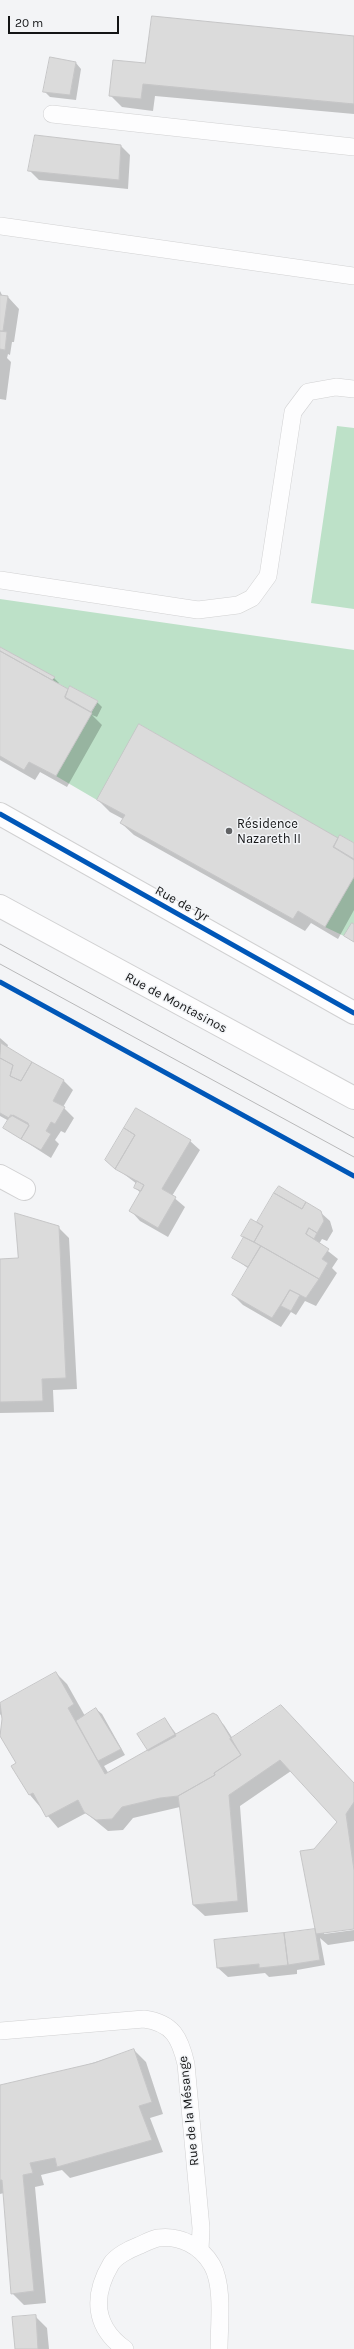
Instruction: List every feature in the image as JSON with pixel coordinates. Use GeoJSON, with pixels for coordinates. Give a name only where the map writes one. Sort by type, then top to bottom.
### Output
{"type":"FeatureCollection","features":[{"type":"Feature","properties":{"kind":"street","name":"Rue de Tyr"},"geometry":{"type":"LineString","coordinates":[[0,814],[354,1013]]}},
{"type":"Feature","properties":{"kind":"street","name":"Rue de Montasinos"},"geometry":{"type":"LineString","coordinates":[[0,906],[354,1098]]}},
{"type":"Feature","properties":{"kind":"street"},"geometry":{"type":"LineString","coordinates":[[0,1176],[24,1189]]}},
{"type":"Feature","properties":{"kind":"lane"},"geometry":{"type":"LineString","coordinates":[[52,114],[354,147]]}},
{"type":"Feature","properties":{"kind":"lane"},"geometry":{"type":"LineString","coordinates":[[0,226],[354,276]]}},
{"type":"Feature","properties":{"kind":"lane"},"geometry":{"type":"LineString","coordinates":[[0,580],[198,610],[238,605],[245,602],[252,598],[268,576],[293,412],[308,392],[336,387],[354,389]]}},
{"type":"Feature","properties":{"kind":"lane","name":"Rue de la Mésange"},"geometry":{"type":"LineString","coordinates":[[0,2031],[144,2018],[159,2021],[172,2030],[181,2042],[186,2064],[201,2228],[200,2250]]}},
{"type":"Feature","properties":{"kind":"lane"},"geometry":{"type":"LineString","coordinates":[[125,2349],[116,2343],[104,2328],[97,2309],[112,2263],[129,2249],[157,2238],[178,2238],[200,2250],[212,2266],[219,2293],[219,2349]]}},
{"type":"Feature","properties":{"kind":"green space"},"geometry":{"type":"Polygon","coordinates":[[[337,426],[354,428],[354,609],[311,603],[337,426]]]}},
{"type":"Feature","properties":{"kind":"green space"},"geometry":{"type":"Polygon","coordinates":[[[0,599],[354,650],[354,843],[340,835],[338,839],[139,724],[97,800],[56,776],[98,701],[70,686],[68,689],[52,680],[54,677],[0,647],[0,599]]]}},
{"type":"Feature","properties":{"kind":"green space"},"geometry":{"type":"Polygon","coordinates":[[[354,876],[354,924],[352,923],[344,936],[325,927],[354,876]]]}},
{"type":"Feature","properties":{"kind":"building"},"geometry":{"type":"Polygon","coordinates":[[[152,16],[354,36],[354,104],[143,84],[141,99],[109,96],[113,60],[145,63],[152,16]]]}},
{"type":"Feature","properties":{"kind":"building"},"geometry":{"type":"Polygon","coordinates":[[[50,57],[76,62],[70,95],[43,92],[50,57]]]}},
{"type":"Feature","properties":{"kind":"building"},"geometry":{"type":"Polygon","coordinates":[[[35,135],[121,145],[119,180],[28,171],[35,135]]]}},
{"type":"Feature","properties":{"kind":"building"},"geometry":{"type":"Polygon","coordinates":[[[0,295],[8,296],[3,331],[0,331],[0,295]]]}},
{"type":"Feature","properties":{"kind":"building"},"geometry":{"type":"Polygon","coordinates":[[[0,331],[7,332],[5,350],[0,349],[0,331]]]}},
{"type":"Feature","properties":{"kind":"building"},"geometry":{"type":"Polygon","coordinates":[[[0,647],[55,677],[52,680],[0,651],[0,647]]]}},
{"type":"Feature","properties":{"kind":"building"},"geometry":{"type":"Polygon","coordinates":[[[0,651],[68,689],[65,698],[92,713],[56,776],[29,762],[24,770],[0,756],[0,651]]]}},
{"type":"Feature","properties":{"kind":"building"},"geometry":{"type":"Polygon","coordinates":[[[70,686],[98,701],[91,712],[65,697],[70,686]]]}},
{"type":"Feature","properties":{"kind":"building","name":"Résidence Nazareth II"},"geometry":{"type":"Polygon","coordinates":[[[139,724],[338,838],[333,847],[354,860],[354,877],[325,927],[298,911],[293,919],[120,823],[125,815],[97,800],[139,724]]]}},
{"type":"Feature","properties":{"kind":"building"},"geometry":{"type":"Polygon","coordinates":[[[340,835],[354,843],[354,859],[334,847],[340,835]]]}},
{"type":"Feature","properties":{"kind":"building"},"geometry":{"type":"Polygon","coordinates":[[[352,923],[354,924],[354,942],[344,936],[352,923]]]}},
{"type":"Feature","properties":{"kind":"building"},"geometry":{"type":"Polygon","coordinates":[[[1,1043],[32,1062],[21,1081],[10,1076],[13,1065],[0,1058],[1,1043]]]}},
{"type":"Feature","properties":{"kind":"building"},"geometry":{"type":"Polygon","coordinates":[[[0,1058],[13,1065],[10,1076],[21,1081],[32,1062],[64,1080],[53,1101],[65,1107],[55,1124],[51,1122],[46,1131],[51,1134],[41,1150],[21,1139],[29,1126],[28,1123],[13,1115],[9,1118],[0,1113],[0,1058]]]}},
{"type":"Feature","properties":{"kind":"building"},"geometry":{"type":"Polygon","coordinates":[[[136,1108],[191,1140],[162,1189],[176,1197],[158,1228],[129,1211],[144,1185],[115,1169],[135,1135],[124,1128],[136,1108]]]}},
{"type":"Feature","properties":{"kind":"building"},"geometry":{"type":"Polygon","coordinates":[[[11,1115],[29,1125],[21,1139],[3,1128],[11,1115]]]}},
{"type":"Feature","properties":{"kind":"building"},"geometry":{"type":"Polygon","coordinates":[[[124,1128],[135,1135],[115,1169],[105,1160],[124,1128]]]}},
{"type":"Feature","properties":{"kind":"building"},"geometry":{"type":"Polygon","coordinates":[[[137,1181],[144,1185],[141,1191],[134,1188],[137,1181]]]}},
{"type":"Feature","properties":{"kind":"building"},"geometry":{"type":"Polygon","coordinates":[[[279,1186],[306,1202],[302,1209],[274,1193],[279,1186]]]}},
{"type":"Feature","properties":{"kind":"building"},"geometry":{"type":"Polygon","coordinates":[[[274,1193],[302,1209],[306,1202],[321,1211],[324,1221],[317,1233],[309,1228],[306,1234],[329,1249],[322,1259],[328,1263],[319,1279],[254,1242],[263,1226],[257,1222],[274,1193]]]}},
{"type":"Feature","properties":{"kind":"building"},"geometry":{"type":"Polygon","coordinates":[[[15,1213],[59,1226],[66,1378],[42,1379],[43,1401],[0,1402],[0,1259],[18,1258],[15,1213]]]}},
{"type":"Feature","properties":{"kind":"building"},"geometry":{"type":"Polygon","coordinates":[[[251,1219],[263,1226],[254,1242],[241,1236],[251,1219]]]}},
{"type":"Feature","properties":{"kind":"building"},"geometry":{"type":"Polygon","coordinates":[[[309,1228],[317,1233],[314,1239],[306,1234],[309,1228]]]}},
{"type":"Feature","properties":{"kind":"building"},"geometry":{"type":"Polygon","coordinates":[[[244,1237],[261,1246],[248,1267],[232,1258],[244,1237]]]}},
{"type":"Feature","properties":{"kind":"building"},"geometry":{"type":"Polygon","coordinates":[[[261,1246],[319,1279],[306,1298],[290,1290],[272,1318],[232,1295],[261,1246]]]}},
{"type":"Feature","properties":{"kind":"building"},"geometry":{"type":"Polygon","coordinates":[[[290,1290],[300,1295],[291,1311],[281,1306],[290,1290]]]}},
{"type":"Feature","properties":{"kind":"building"},"geometry":{"type":"Polygon","coordinates":[[[56,1672],[74,1704],[68,1708],[105,1774],[213,1713],[217,1715],[241,1755],[214,1773],[215,1775],[178,1796],[160,1798],[122,1807],[112,1819],[96,1820],[84,1812],[78,1800],[46,1817],[33,1793],[29,1795],[11,1766],[16,1763],[0,1736],[2,1719],[0,1703],[56,1672]]]}},
{"type":"Feature","properties":{"kind":"building"},"geometry":{"type":"Polygon","coordinates":[[[281,1705],[354,1783],[354,1802],[346,1814],[354,1870],[354,1929],[316,1934],[300,1851],[314,1849],[337,1822],[280,1760],[229,1795],[238,1901],[193,1905],[178,1796],[215,1775],[214,1773],[241,1755],[230,1739],[281,1705]]]}},
{"type":"Feature","properties":{"kind":"building"},"geometry":{"type":"Polygon","coordinates":[[[96,1708],[121,1749],[98,1761],[76,1721],[96,1708]]]}},
{"type":"Feature","properties":{"kind":"building"},"geometry":{"type":"Polygon","coordinates":[[[165,1718],[176,1736],[148,1751],[137,1734],[165,1718]]]}},
{"type":"Feature","properties":{"kind":"building"},"geometry":{"type":"Polygon","coordinates":[[[315,1929],[320,1960],[288,1965],[284,1933],[315,1929]]]}},
{"type":"Feature","properties":{"kind":"building"},"geometry":{"type":"Polygon","coordinates":[[[284,1933],[288,1965],[259,1968],[259,1964],[217,1968],[214,1940],[284,1933]]]}},
{"type":"Feature","properties":{"kind":"building"},"geometry":{"type":"Polygon","coordinates":[[[134,2049],[152,2102],[139,2106],[152,2140],[57,2167],[55,2158],[30,2163],[33,2173],[23,2175],[34,2291],[11,2294],[2,2180],[0,2180],[0,2085],[94,2063],[134,2049]]]}},
{"type":"Feature","properties":{"kind":"building"},"geometry":{"type":"Polygon","coordinates":[[[36,2315],[38,2349],[15,2349],[12,2317],[36,2315]]]}},
{"type":"Feature","properties":{"kind":"tram line"},"geometry":{"type":"LineString","coordinates":[[0,944],[354,1138]]}},
{"type":"Feature","properties":{"kind":"tram line"},"geometry":{"type":"LineString","coordinates":[[0,964],[354,1157]]}},
{"type":"Feature","properties":{"kind":"cycle path"},"geometry":{"type":"LineString","coordinates":[[0,814],[354,1013]]}},
{"type":"Feature","properties":{"kind":"cycle path"},"geometry":{"type":"LineString","coordinates":[[0,982],[354,1176]]}},
{"type":"Feature","properties":{"kind":"place","name":"Résidence Nazareth II"},"geometry":{"type":"Point","coordinates":[229,831]}}]}
